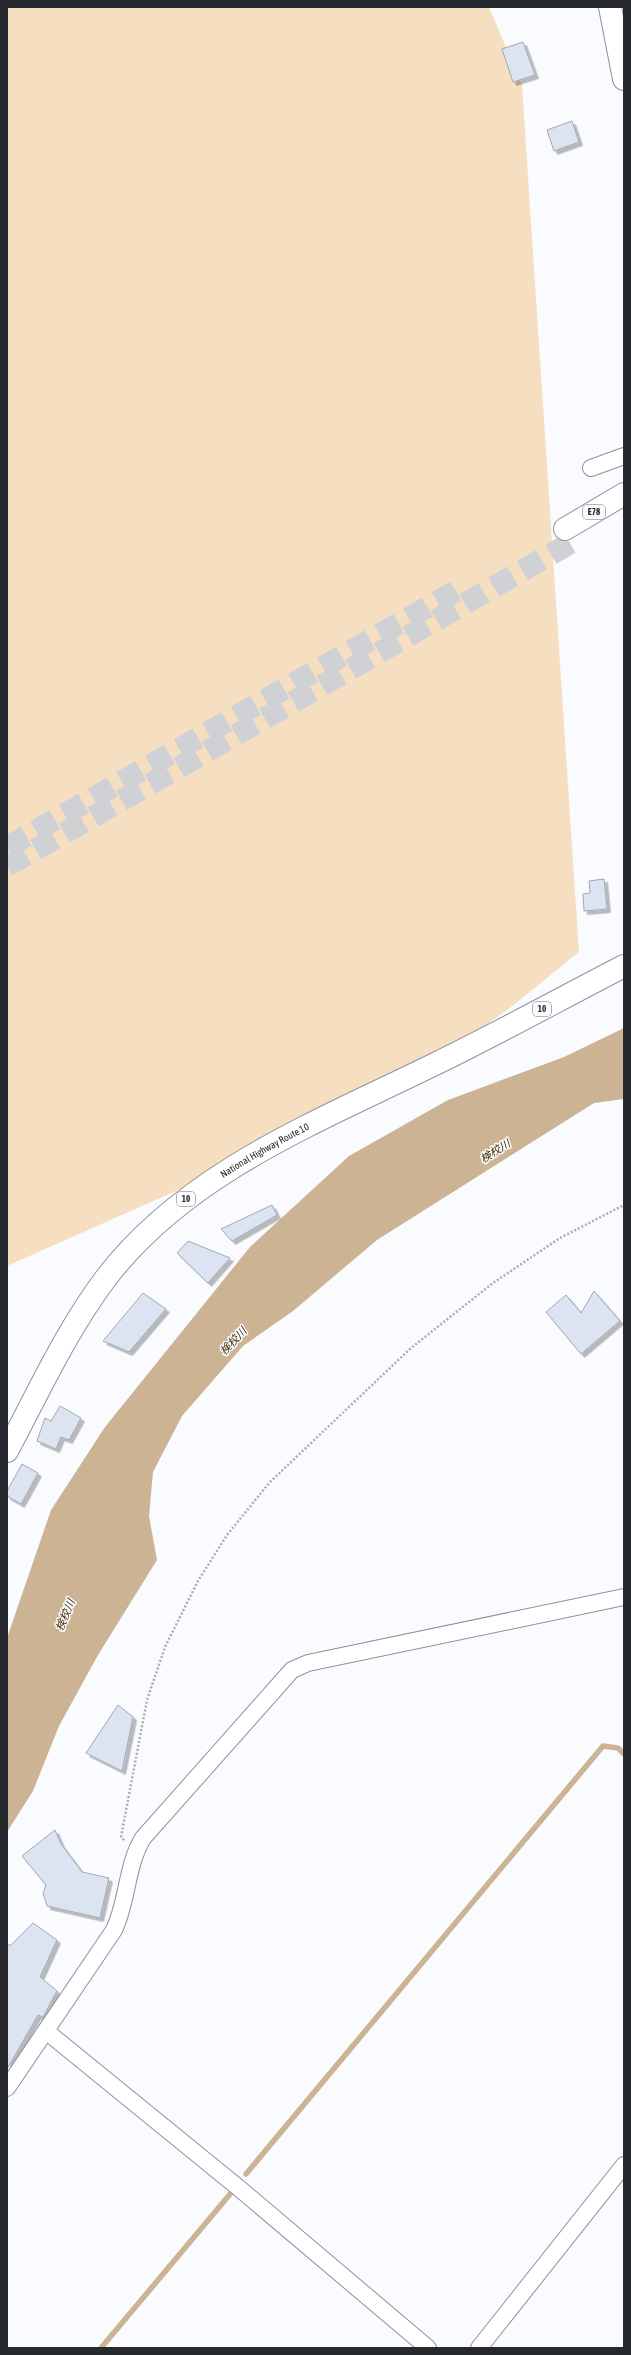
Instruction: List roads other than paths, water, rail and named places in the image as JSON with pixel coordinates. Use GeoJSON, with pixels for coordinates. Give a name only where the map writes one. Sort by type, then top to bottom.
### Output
{"type":"FeatureCollection","features":[{"type":"Feature","properties":{"kind":"main road"},"geometry":{"type":"LineString","coordinates":[[610,7],[624,80]]}},
{"type":"Feature","properties":{"kind":"main road","name":"E78"},"geometry":{"type":"LineString","coordinates":[[624,494],[570,535],[624,511]]}},
{"type":"Feature","properties":{"kind":"main road","name":"National Highway Route 10"},"geometry":{"type":"LineString","coordinates":[[7,1451],[77,1321],[106,1278],[149,1231],[184,1201],[229,1170],[280,1141],[460,1052],[624,966]]}},
{"type":"Feature","properties":{"kind":"street"},"geometry":{"type":"LineString","coordinates":[[591,468],[624,456]]}},
{"type":"Feature","properties":{"kind":"street"},"geometry":{"type":"LineString","coordinates":[[7,2088],[114,1930],[121,1915],[136,1849],[143,1838],[292,1670],[308,1663],[624,1597]]}},
{"type":"Feature","properties":{"kind":"street"},"geometry":{"type":"LineString","coordinates":[[46,2031],[240,2189],[428,2348]]}},
{"type":"Feature","properties":{"kind":"street"},"geometry":{"type":"LineString","coordinates":[[479,2348],[624,2165]]}},
{"type":"Feature","properties":{"kind":"water","name":"検校川"},"geometry":{"type":"Polygon","coordinates":[[[624,1028],[624,1099],[594,1103],[377,1240],[293,1311],[243,1346],[182,1416],[153,1472],[149,1516],[157,1560],[98,1655],[59,1726],[33,1791],[7,1832],[7,1638],[51,1510],[105,1427],[250,1247],[349,1156],[448,1100],[564,1057],[624,1028]]]}},
{"type":"Feature","properties":{"kind":"waterway"},"geometry":{"type":"LineString","coordinates":[[246,2174],[603,1746],[618,1748],[624,1754]]}},
{"type":"Feature","properties":{"kind":"waterway"},"geometry":{"type":"LineString","coordinates":[[101,2348],[231,2193]]}},
{"type":"Feature","properties":{"kind":"tunnel"},"geometry":{"type":"LineString","coordinates":[[7,866],[574,541]]}},
{"type":"Feature","properties":{"kind":"tunnel"},"geometry":{"type":"LineString","coordinates":[[7,847],[456,591]]}}]}
